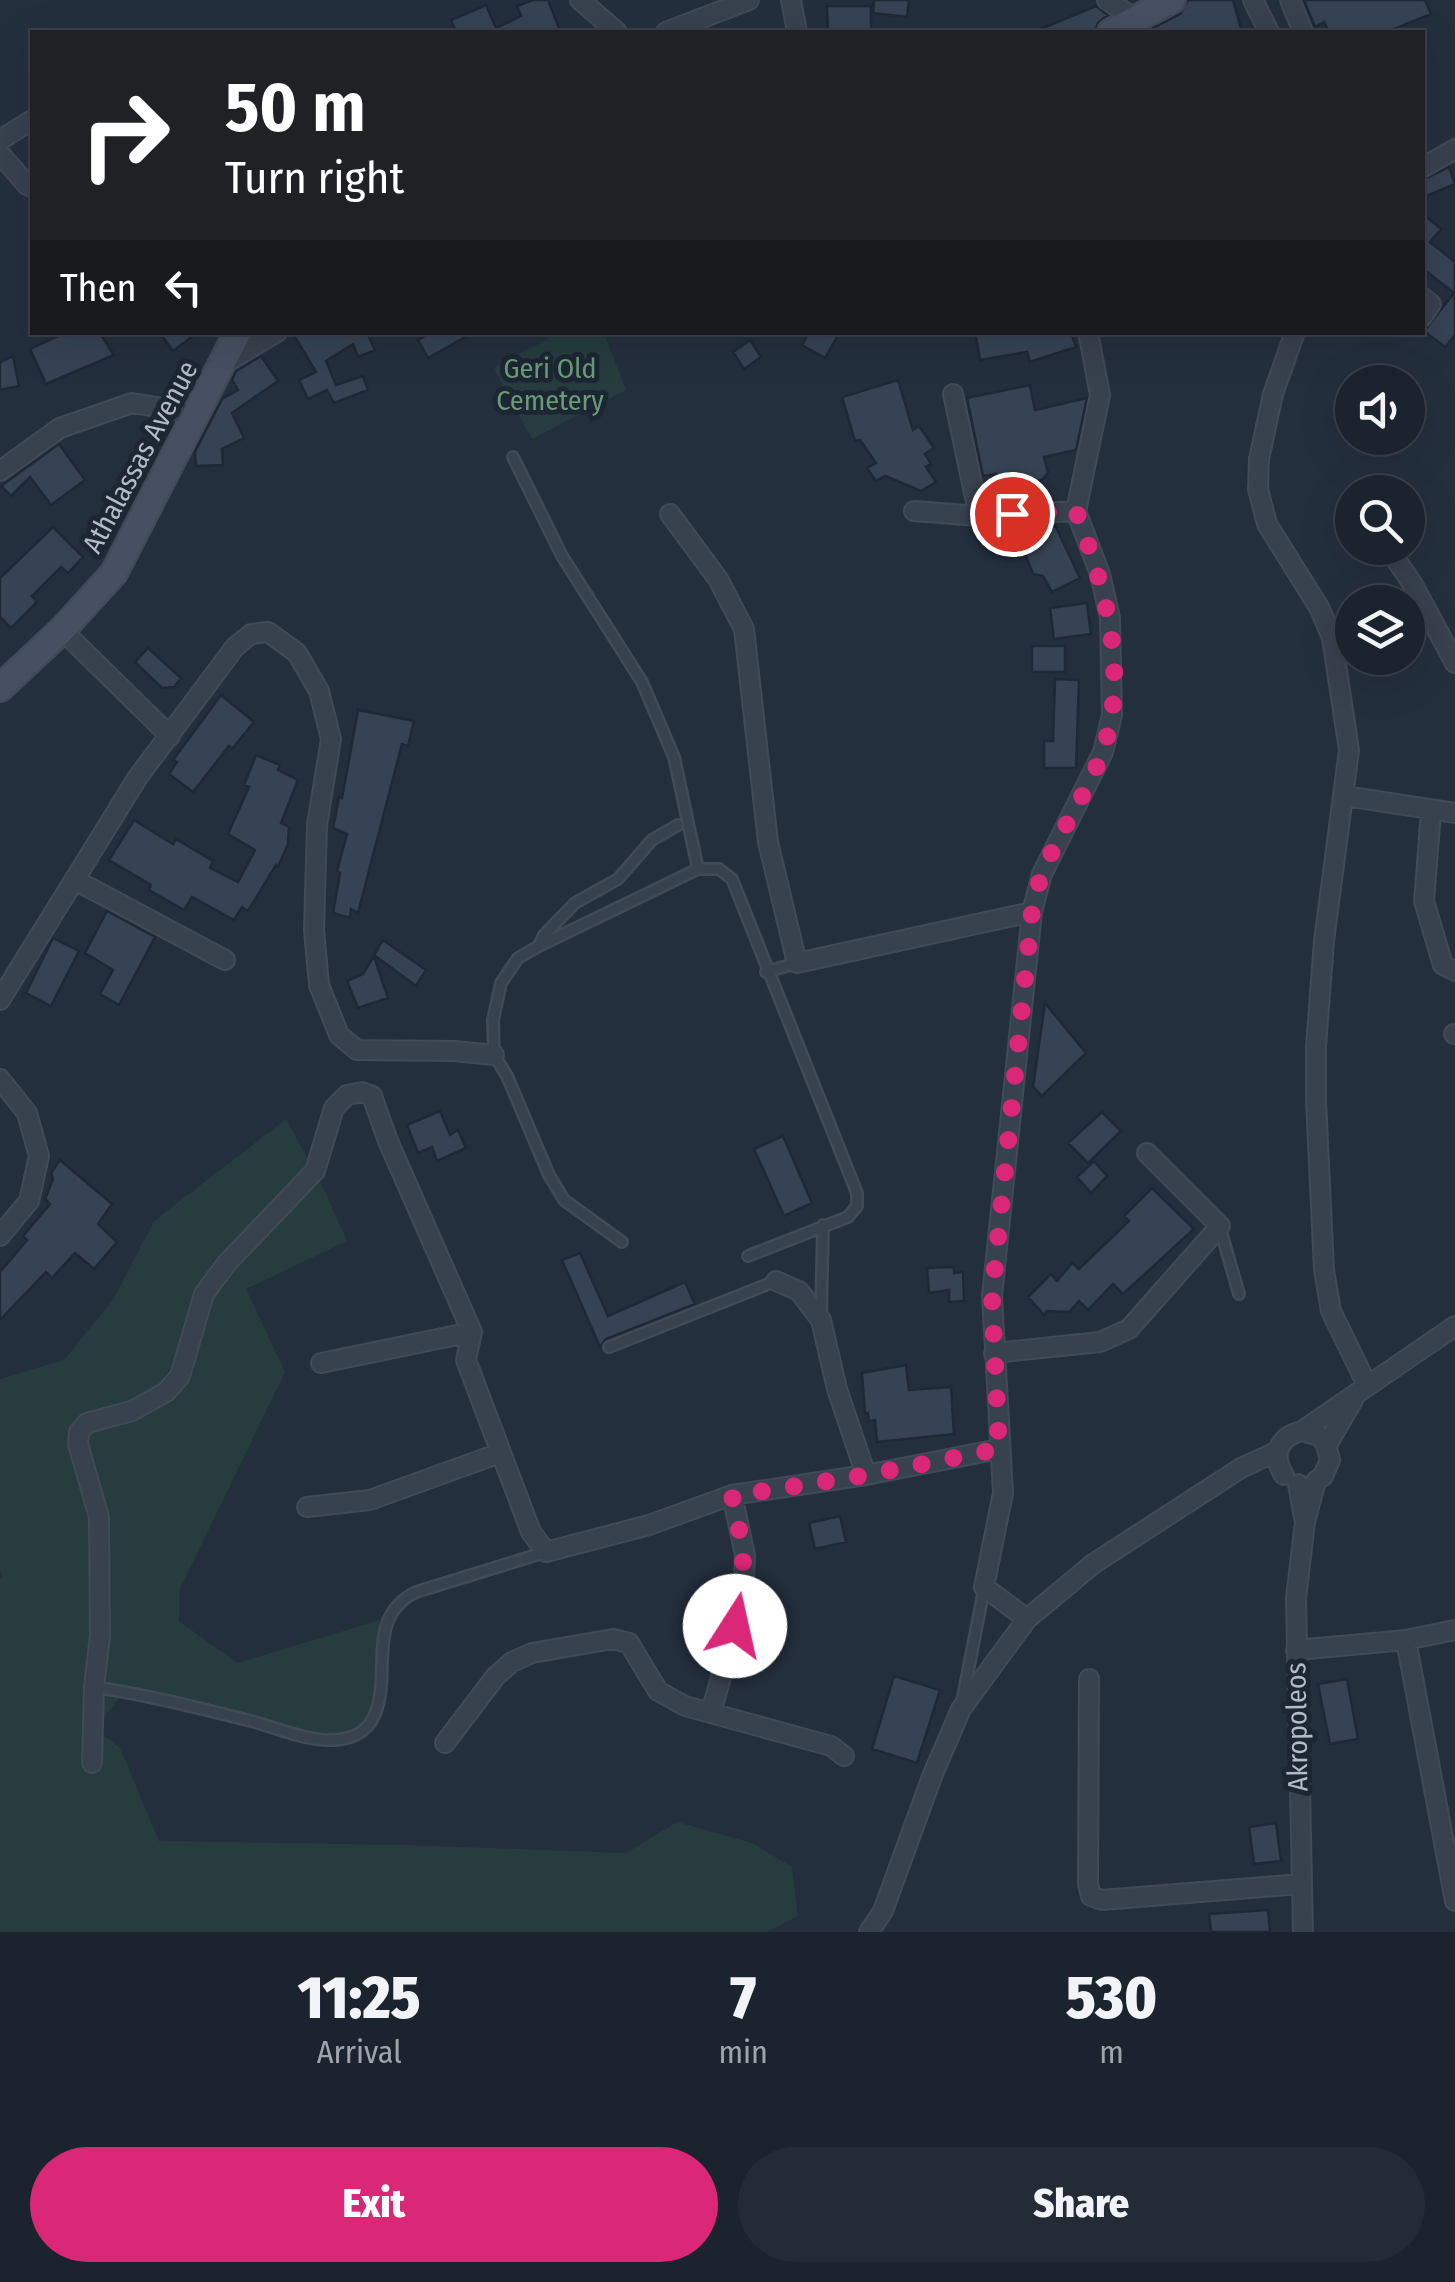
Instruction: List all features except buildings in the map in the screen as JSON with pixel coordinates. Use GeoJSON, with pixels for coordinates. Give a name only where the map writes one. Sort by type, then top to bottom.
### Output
{"type":"FeatureCollection","features":[{"type":"Feature","properties":{"kind":"main road"},"geometry":{"type":"LineString","coordinates":[[1115,30],[1172,0]]}},
{"type":"Feature","properties":{"kind":"main road","name":"Athalassas Avenue"},"geometry":{"type":"LineString","coordinates":[[0,688],[62,630],[114,573],[237,335]]}},
{"type":"Feature","properties":{"kind":"street"},"geometry":{"type":"LineString","coordinates":[[580,0],[615,30]]}},
{"type":"Feature","properties":{"kind":"street"},"geometry":{"type":"LineString","coordinates":[[671,30],[749,0]]}},
{"type":"Feature","properties":{"kind":"street"},"geometry":{"type":"LineString","coordinates":[[792,0],[797,30]]}},
{"type":"Feature","properties":{"kind":"street"},"geometry":{"type":"LineString","coordinates":[[1107,0],[1135,19]]}},
{"type":"Feature","properties":{"kind":"street"},"geometry":{"type":"LineString","coordinates":[[1253,0],[1268,30]]}},
{"type":"Feature","properties":{"kind":"street"},"geometry":{"type":"LineString","coordinates":[[1290,0],[1303,30]]}},
{"type":"Feature","properties":{"kind":"street"},"geometry":{"type":"LineString","coordinates":[[0,140],[30,121]]}},
{"type":"Feature","properties":{"kind":"street"},"geometry":{"type":"LineString","coordinates":[[1425,166],[1455,149]]}},
{"type":"Feature","properties":{"kind":"street"},"geometry":{"type":"LineString","coordinates":[[0,154],[30,185]]}},
{"type":"Feature","properties":{"kind":"street"},"geometry":{"type":"LineString","coordinates":[[222,365],[272,335]]}},
{"type":"Feature","properties":{"kind":"street"},"geometry":{"type":"LineString","coordinates":[[1027,1619],[984,1587],[1002,1493],[992,1296],[1032,912],[1042,874],[1102,752],[1112,715],[1110,618],[1100,574],[1076,511],[1100,395],[1089,335]]}},
{"type":"Feature","properties":{"kind":"street"},"geometry":{"type":"LineString","coordinates":[[1294,335],[1273,394],[1259,459],[1258,489],[1267,524],[1320,609],[1332,638],[1349,750],[1324,941],[1316,1100],[1324,1270],[1331,1311],[1363,1388]]}},
{"type":"Feature","properties":{"kind":"street"},"geometry":{"type":"LineString","coordinates":[[953,394],[979,516]]}},
{"type":"Feature","properties":{"kind":"street"},"geometry":{"type":"LineString","coordinates":[[0,471],[60,428],[132,403],[196,418]]}},
{"type":"Feature","properties":{"kind":"street"},"geometry":{"type":"LineString","coordinates":[[914,511],[979,516],[1076,511]]}},
{"type":"Feature","properties":{"kind":"street"},"geometry":{"type":"LineString","coordinates":[[670,514],[718,579],[744,629],[768,842],[796,963],[1032,912]]}},
{"type":"Feature","properties":{"kind":"street"},"geometry":{"type":"LineString","coordinates":[[1400,565],[1455,663]]}},
{"type":"Feature","properties":{"kind":"street"},"geometry":{"type":"LineString","coordinates":[[62,630],[170,736]]}},
{"type":"Feature","properties":{"kind":"street"},"geometry":{"type":"LineString","coordinates":[[0,1000],[138,777],[236,647],[252,634],[268,632],[296,652],[320,691],[332,739],[317,824],[314,930],[320,985],[339,1035],[357,1050],[494,1055]]}},
{"type":"Feature","properties":{"kind":"street"},"geometry":{"type":"LineString","coordinates":[[1345,796],[1455,813]]}},
{"type":"Feature","properties":{"kind":"street"},"geometry":{"type":"LineString","coordinates":[[1431,812],[1424,901],[1442,966],[1455,971]]}},
{"type":"Feature","properties":{"kind":"street"},"geometry":{"type":"LineString","coordinates":[[75,880],[226,960]]}},
{"type":"Feature","properties":{"kind":"street"},"geometry":{"type":"LineString","coordinates":[[0,1079],[27,1113],[38,1156],[28,1200],[0,1236]]}},
{"type":"Feature","properties":{"kind":"street"},"geometry":{"type":"LineString","coordinates":[[92,1763],[100,1636],[100,1516],[78,1444],[79,1432],[88,1424],[132,1412],[166,1392],[180,1376],[204,1294],[227,1264],[315,1171],[334,1108],[347,1095],[362,1092],[372,1096],[472,1332],[466,1360],[531,1532],[546,1552],[648,1525],[732,1496],[999,1449]]}},
{"type":"Feature","properties":{"kind":"street"},"geometry":{"type":"LineString","coordinates":[[994,1353],[1100,1342],[1129,1329],[1220,1226],[1147,1153]]}},
{"type":"Feature","properties":{"kind":"street"},"geometry":{"type":"LineString","coordinates":[[776,1281],[798,1291],[821,1320],[866,1475]]}},
{"type":"Feature","properties":{"kind":"street"},"geometry":{"type":"LineString","coordinates":[[1299,1480],[1277,1460],[1287,1437],[1302,1431],[1455,1326]]}},
{"type":"Feature","properties":{"kind":"street"},"geometry":{"type":"LineString","coordinates":[[321,1364],[472,1332]]}},
{"type":"Feature","properties":{"kind":"street"},"geometry":{"type":"LineString","coordinates":[[1326,1445],[1363,1388]]}},
{"type":"Feature","properties":{"kind":"street"},"geometry":{"type":"LineString","coordinates":[[1241,1468],[1299,1480],[1328,1468],[1326,1445],[1318,1436],[1302,1431]]}},
{"type":"Feature","properties":{"kind":"street"},"geometry":{"type":"LineString","coordinates":[[869,1932],[883,1911],[960,1709],[1027,1619],[1093,1564],[1241,1468],[1278,1451]]}},
{"type":"Feature","properties":{"kind":"street"},"geometry":{"type":"LineString","coordinates":[[307,1507],[370,1500],[500,1453]]}},
{"type":"Feature","properties":{"kind":"street","name":"Akropoleos"},"geometry":{"type":"LineString","coordinates":[[1299,1480],[1305,1522],[1296,1598],[1303,1932]]}},
{"type":"Feature","properties":{"kind":"street"},"geometry":{"type":"LineString","coordinates":[[711,1713],[743,1597],[745,1554],[732,1496]]}},
{"type":"Feature","properties":{"kind":"street"},"geometry":{"type":"LineString","coordinates":[[1296,1650],[1406,1640],[1455,1630]]}},
{"type":"Feature","properties":{"kind":"street"},"geometry":{"type":"LineString","coordinates":[[445,1743],[496,1676],[512,1662],[532,1653],[613,1639],[629,1643],[658,1691],[685,1706],[831,1746],[844,1756]]}},
{"type":"Feature","properties":{"kind":"street"},"geometry":{"type":"LineString","coordinates":[[1406,1640],[1455,1900]]}},
{"type":"Feature","properties":{"kind":"street"},"geometry":{"type":"LineString","coordinates":[[1089,1679],[1088,1884],[1092,1896],[1102,1900],[1300,1884]]}},
{"type":"Feature","properties":{"kind":"lane"},"geometry":{"type":"LineString","coordinates":[[513,457],[562,556],[642,682],[674,757],[698,869]]}},
{"type":"Feature","properties":{"kind":"lane"},"geometry":{"type":"LineString","coordinates":[[539,946],[544,935],[575,903],[618,878],[652,840],[678,825]]}},
{"type":"Feature","properties":{"kind":"lane"},"geometry":{"type":"LineString","coordinates":[[622,1242],[564,1200],[549,1174],[494,1055],[493,1020],[501,982],[518,958],[539,946],[698,869],[719,869],[732,880],[857,1194],[857,1206],[848,1217],[748,1256]]}},
{"type":"Feature","properties":{"kind":"lane"},"geometry":{"type":"LineString","coordinates":[[766,972],[796,963]]}},
{"type":"Feature","properties":{"kind":"lane"},"geometry":{"type":"LineString","coordinates":[[821,1320],[823,1225]]}},
{"type":"Feature","properties":{"kind":"lane"},"geometry":{"type":"LineString","coordinates":[[1220,1226],[1239,1294]]}},
{"type":"Feature","properties":{"kind":"lane"},"geometry":{"type":"LineString","coordinates":[[609,1347],[776,1281]]}},
{"type":"Feature","properties":{"kind":"lane"},"geometry":{"type":"LineString","coordinates":[[94,1688],[164,1698],[323,1740],[360,1734],[372,1722],[378,1708],[386,1622],[399,1600],[546,1552]]}},
{"type":"Feature","properties":{"kind":"lane"},"geometry":{"type":"LineString","coordinates":[[960,1709],[984,1587]]}},
{"type":"Feature","properties":{"kind":"green space","name":"Geri Old Cemetery"},"geometry":{"type":"Polygon","coordinates":[[[556,335],[605,335],[626,390],[532,439],[495,371],[496,366],[556,335]]]}},
{"type":"Feature","properties":{"kind":"green space"},"geometry":{"type":"Polygon","coordinates":[[[286,1119],[347,1241],[246,1289],[285,1372],[179,1591],[179,1621],[237,1663],[380,1620],[372,1726],[331,1747],[120,1697],[95,1729],[120,1748],[159,1841],[626,1853],[677,1822],[752,1843],[792,1867],[798,1916],[767,1932],[0,1932],[0,1379],[64,1360],[113,1300],[154,1221],[286,1119]]]}},
{"type":"Feature","properties":{"kind":"route"},"geometry":{"type":"LineString","coordinates":[[735,1626],[743,1597],[745,1554],[732,1496],[999,1449],[992,1296],[1032,912],[1042,874],[1102,752],[1112,715],[1110,618],[1100,574],[1076,511],[1012,514]]}}]}
